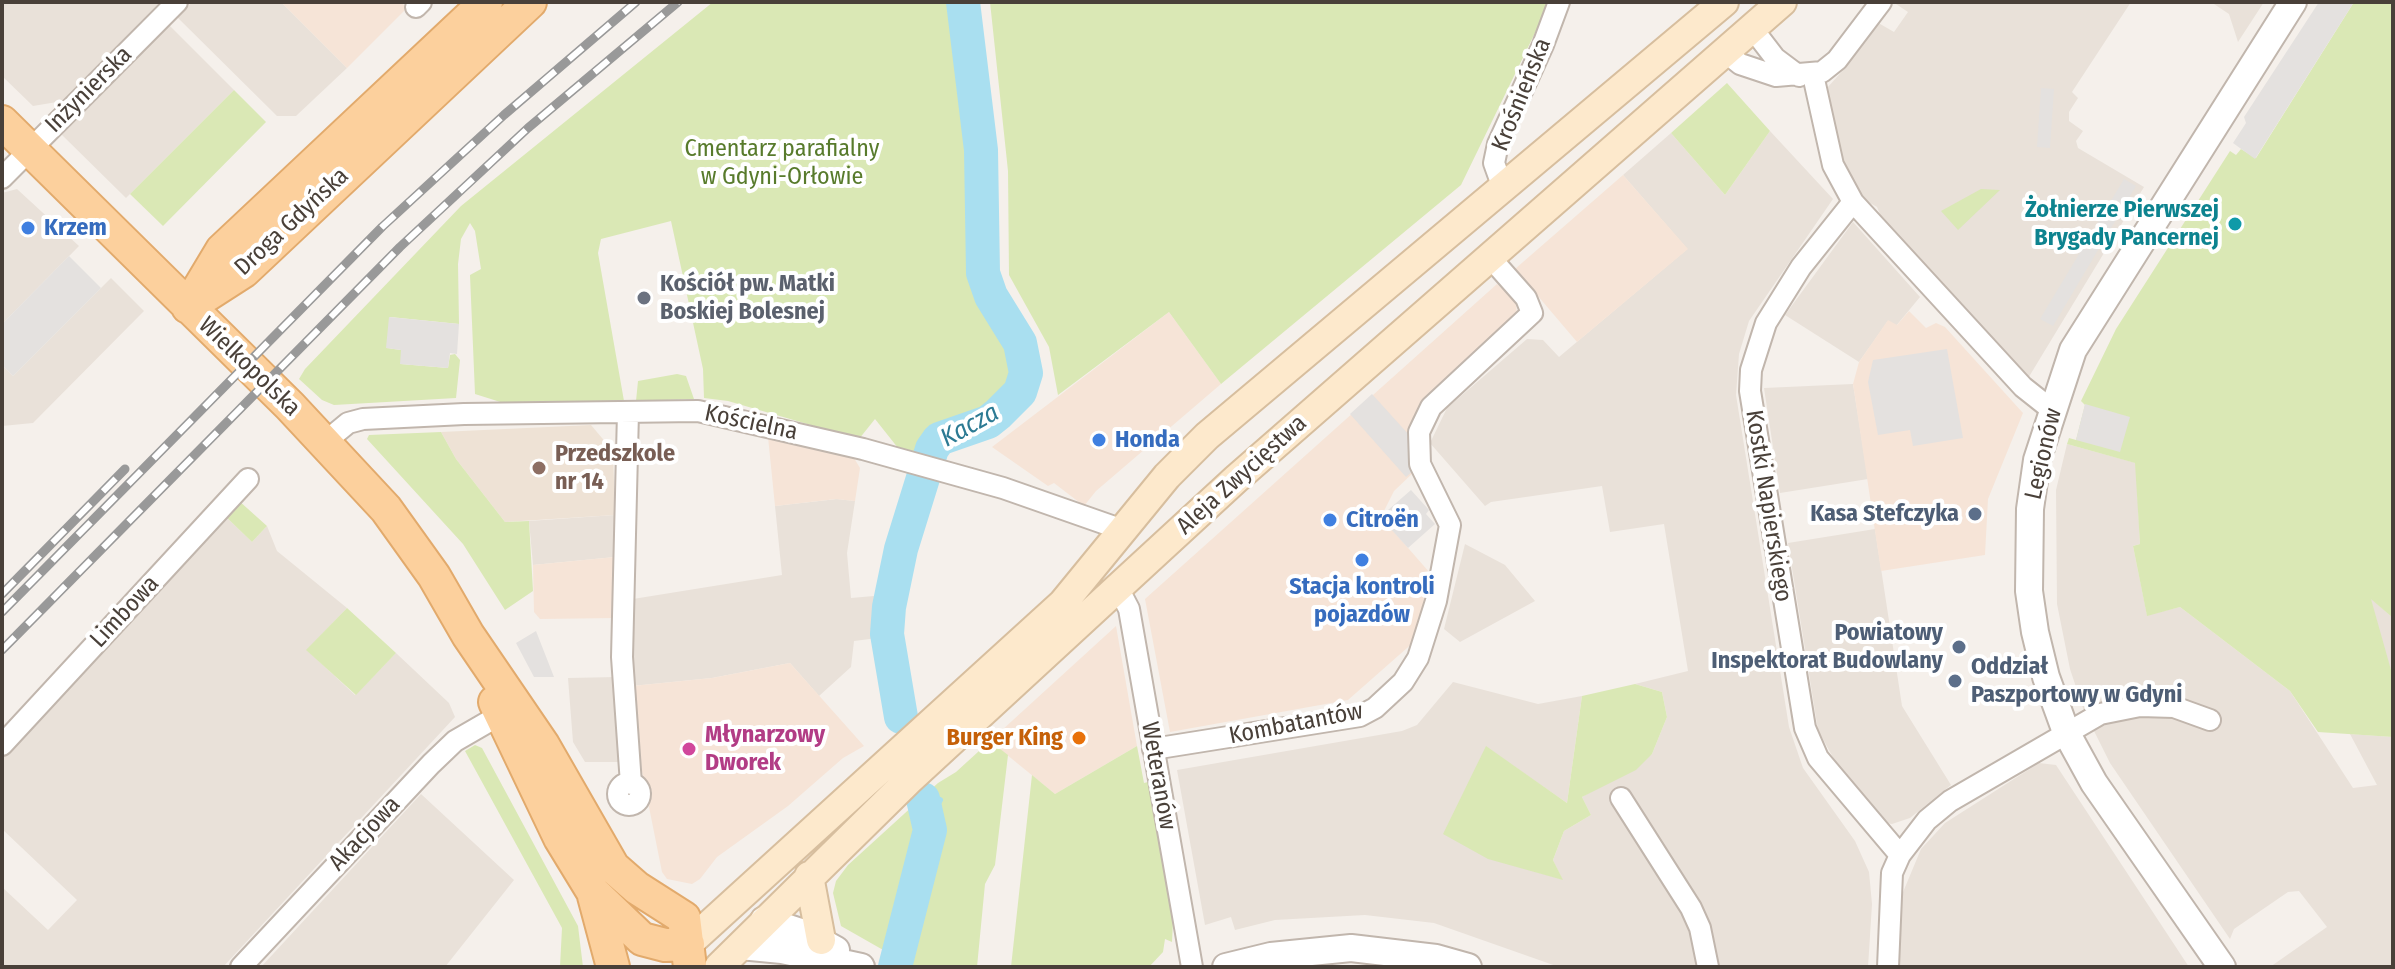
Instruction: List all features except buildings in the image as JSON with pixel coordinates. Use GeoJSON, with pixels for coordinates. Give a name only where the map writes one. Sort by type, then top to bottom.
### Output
{"type":"FeatureCollection","features":[{"type":"Feature","properties":{"kind":"main road","name":"Droga Gdyńska"},"geometry":{"type":"LineString","coordinates":[[188,307],[222,250],[486,2]]}},
{"type":"Feature","properties":{"kind":"main road","name":"Droga Gdyńska"},"geometry":{"type":"LineString","coordinates":[[188,307],[244,271],[530,2]]}},
{"type":"Feature","properties":{"kind":"main road","name":"Aleja Zwycięstwa"},"geometry":{"type":"LineString","coordinates":[[666,967],[689,955],[718,916],[1063,603],[1167,476],[1207,436],[1724,2]]}},
{"type":"Feature","properties":{"kind":"main road","name":"Aleja Zwycięstwa"},"geometry":{"type":"LineString","coordinates":[[719,967],[809,876],[1118,588],[1488,255],[1782,2]]}},
{"type":"Feature","properties":{"kind":"main road","name":"Wielkopolska"},"geometry":{"type":"LineString","coordinates":[[2,122],[325,442],[403,532],[543,745],[613,867],[637,888],[679,912],[764,920]]}},
{"type":"Feature","properties":{"kind":"main road"},"geometry":{"type":"LineString","coordinates":[[1460,223],[1488,255]]}},
{"type":"Feature","properties":{"kind":"main road","name":"Wielkopolska"},"geometry":{"type":"LineString","coordinates":[[468,635],[500,715],[560,838],[593,892],[642,939],[689,955]]}},
{"type":"Feature","properties":{"kind":"main road"},"geometry":{"type":"LineString","coordinates":[[809,876],[821,940]]}},
{"type":"Feature","properties":{"kind":"main road","name":"Wielkopolska"},"geometry":{"type":"LineString","coordinates":[[593,892],[613,967]]}},
{"type":"Feature","properties":{"kind":"main road"},"geometry":{"type":"LineString","coordinates":[[679,912],[684,918],[689,955],[740,946]]}},
{"type":"Feature","properties":{"kind":"main road"},"geometry":{"type":"LineString","coordinates":[[718,916],[732,942],[740,946]]}},
{"type":"Feature","properties":{"kind":"street","name":"Inżynierska"},"geometry":{"type":"LineString","coordinates":[[2,178],[177,2]]}},
{"type":"Feature","properties":{"kind":"street","name":"Krośnieńska"},"geometry":{"type":"LineString","coordinates":[[1503,188],[1494,163],[1498,144],[1535,66],[1559,2]]}},
{"type":"Feature","properties":{"kind":"street"},"geometry":{"type":"LineString","coordinates":[[1724,51],[1740,64],[1760,72],[1806,76],[1830,67],[1881,2]]}},
{"type":"Feature","properties":{"kind":"street","name":"Legionów"},"geometry":{"type":"LineString","coordinates":[[2222,967],[2094,783],[2066,732],[2046,677],[2029,591],[2030,509],[2037,460],[2073,350],[2293,2]]}},
{"type":"Feature","properties":{"kind":"street"},"geometry":{"type":"LineString","coordinates":[[1752,28],[1775,58],[1806,76],[1833,165],[1853,202],[2023,387],[2052,410]]}},
{"type":"Feature","properties":{"kind":"street","name":"Kostki Napierskiego"},"geometry":{"type":"LineString","coordinates":[[1853,202],[1801,267],[1766,323],[1751,370],[1750,391],[1805,728],[1818,758],[1900,855]]}},
{"type":"Feature","properties":{"kind":"street","name":"Kombatantów"},"geometry":{"type":"LineString","coordinates":[[1153,749],[1360,716],[1392,695],[1418,658],[1436,601],[1450,525],[1420,464],[1419,432],[1431,407],[1532,313],[1526,298],[1488,255]]}},
{"type":"Feature","properties":{"kind":"street"},"geometry":{"type":"LineString","coordinates":[[628,412],[622,657],[631,784]]}},
{"type":"Feature","properties":{"kind":"street","name":"Kościelna"},"geometry":{"type":"LineString","coordinates":[[325,442],[348,423],[363,419],[628,412],[725,415],[1031,496],[1123,530]]}},
{"type":"Feature","properties":{"kind":"street","name":"Limbowa"},"geometry":{"type":"LineString","coordinates":[[2,745],[248,479]]}},
{"type":"Feature","properties":{"kind":"street","name":"Weteranów"},"geometry":{"type":"LineString","coordinates":[[1118,588],[1129,609],[1192,967]]}},
{"type":"Feature","properties":{"kind":"street"},"geometry":{"type":"LineString","coordinates":[[1876,967],[1880,901],[1889,889],[1900,855],[1927,820],[1950,801],[2100,714],[2140,706],[2193,711],[2210,720]]}},
{"type":"Feature","properties":{"kind":"street","name":"Akacjowa"},"geometry":{"type":"LineString","coordinates":[[241,967],[431,764],[455,741],[500,715]]}},
{"type":"Feature","properties":{"kind":"street"},"geometry":{"type":"LineString","coordinates":[[1621,798],[1691,908],[1700,928],[1708,967]]}},
{"type":"Feature","properties":{"kind":"street"},"geometry":{"type":"LineString","coordinates":[[1888,967],[1892,905],[1889,889]]}},
{"type":"Feature","properties":{"kind":"street"},"geometry":{"type":"LineString","coordinates":[[764,920],[821,940],[862,967]]}},
{"type":"Feature","properties":{"kind":"street"},"geometry":{"type":"LineString","coordinates":[[740,946],[782,950],[862,967]]}},
{"type":"Feature","properties":{"kind":"street"},"geometry":{"type":"LineString","coordinates":[[1226,967],[1271,956],[1436,958],[1468,967]]}},
{"type":"Feature","properties":{"kind":"shaded area"},"geometry":{"type":"Polygon","coordinates":[[[2,2],[160,2],[63,101],[33,106],[2,76],[2,2]]]}},
{"type":"Feature","properties":{"kind":"shaded area"},"geometry":{"type":"Polygon","coordinates":[[[192,2],[281,2],[347,68],[296,116],[277,116],[177,17],[192,2]]]}},
{"type":"Feature","properties":{"kind":"shaded area"},"geometry":{"type":"Polygon","coordinates":[[[281,2],[401,2],[407,8],[347,68],[281,2]]]}},
{"type":"Feature","properties":{"kind":"shaded area"},"geometry":{"type":"Polygon","coordinates":[[[1893,2],[2131,2],[2072,92],[2078,98],[2069,112],[2069,121],[2083,131],[2076,141],[2078,148],[2144,187],[2027,380],[1884,224],[1877,207],[1865,200],[1850,177],[1839,153],[1827,88],[1846,67],[1875,21],[1894,32],[1908,12],[1893,2]]]}},
{"type":"Feature","properties":{"kind":"shaded area"},"geometry":{"type":"Polygon","coordinates":[[[2211,2],[2264,2],[2238,42],[2229,14],[2211,2]]]}},
{"type":"Feature","properties":{"kind":"shaded area"},"geometry":{"type":"Polygon","coordinates":[[[2319,2],[2354,2],[2255,159],[2233,143],[2246,123],[2244,117],[2319,2]]]}},
{"type":"Feature","properties":{"kind":"shaded area"},"geometry":{"type":"Polygon","coordinates":[[[169,25],[234,90],[126,198],[61,134],[169,25]]]}},
{"type":"Feature","properties":{"kind":"shaded area"},"geometry":{"type":"Polygon","coordinates":[[[2041,88],[2054,89],[2050,148],[2037,147],[2041,88]]]}},
{"type":"Feature","properties":{"kind":"shaded area"},"geometry":{"type":"Polygon","coordinates":[[[1770,131],[1833,199],[1749,321],[1739,354],[1736,395],[1789,727],[1803,768],[1855,841],[1869,872],[1872,904],[1868,967],[1559,967],[1434,923],[1365,915],[1275,920],[1235,930],[1231,917],[1205,925],[1177,770],[1402,731],[1417,725],[1453,682],[1538,704],[1582,696],[1567,803],[1486,747],[1533,871],[1562,879],[1553,860],[1564,831],[1591,815],[1582,797],[1652,754],[1667,717],[1662,692],[1635,684],[1688,671],[1664,524],[1610,532],[1602,486],[1491,502],[1485,506],[1430,443],[1447,408],[1527,339],[1543,340],[1559,357],[1687,249],[1623,175],[1671,133],[1725,195],[1770,131]]]}},
{"type":"Feature","properties":{"kind":"shaded area"},"geometry":{"type":"Polygon","coordinates":[[[1623,175],[1688,249],[1577,342],[1515,269],[1623,175]]]}},
{"type":"Feature","properties":{"kind":"shaded area"},"geometry":{"type":"Polygon","coordinates":[[[2124,179],[2136,186],[2053,326],[2040,319],[2124,179]]]}},
{"type":"Feature","properties":{"kind":"shaded area"},"geometry":{"type":"Polygon","coordinates":[[[17,189],[79,246],[2,324],[2,193],[17,189]]]}},
{"type":"Feature","properties":{"kind":"shaded area"},"geometry":{"type":"Polygon","coordinates":[[[1853,222],[1920,297],[1896,326],[1888,321],[1859,362],[1785,315],[1853,222]]]}},
{"type":"Feature","properties":{"kind":"shaded area"},"geometry":{"type":"Polygon","coordinates":[[[69,256],[101,288],[13,376],[2,365],[2,324],[69,256]]]}},
{"type":"Feature","properties":{"kind":"shaded area"},"geometry":{"type":"Polygon","coordinates":[[[111,278],[144,311],[33,423],[2,426],[2,365],[13,376],[111,278]]]}},
{"type":"Feature","properties":{"kind":"shaded area"},"geometry":{"type":"Polygon","coordinates":[[[1497,284],[1516,300],[1517,316],[1426,397],[1412,425],[1414,472],[1394,491],[1381,517],[1430,573],[1415,641],[1348,700],[1170,732],[1145,599],[1497,284]]]}},
{"type":"Feature","properties":{"kind":"shaded area"},"geometry":{"type":"Polygon","coordinates":[[[1909,311],[1926,328],[1936,323],[1945,327],[2023,413],[1988,499],[1985,555],[1881,571],[1853,384],[1859,362],[1888,320],[1897,325],[1909,311]]]}},
{"type":"Feature","properties":{"kind":"shaded area"},"geometry":{"type":"Polygon","coordinates":[[[1169,312],[1221,384],[1096,491],[1084,506],[1054,483],[1048,486],[992,447],[1169,312]]]}},
{"type":"Feature","properties":{"kind":"shaded area"},"geometry":{"type":"Polygon","coordinates":[[[389,317],[459,324],[457,354],[450,353],[448,368],[400,364],[401,350],[386,348],[389,317]]]}},
{"type":"Feature","properties":{"kind":"shaded area"},"geometry":{"type":"Polygon","coordinates":[[[1947,349],[1963,438],[1913,446],[1910,430],[1878,435],[1868,382],[1873,360],[1947,349]]]}},
{"type":"Feature","properties":{"kind":"shaded area"},"geometry":{"type":"Polygon","coordinates":[[[1853,384],[1868,479],[1780,493],[1764,388],[1853,384]]]}},
{"type":"Feature","properties":{"kind":"shaded area"},"geometry":{"type":"Polygon","coordinates":[[[1372,394],[1410,436],[1414,470],[1406,477],[1350,414],[1372,394]]]}},
{"type":"Feature","properties":{"kind":"shaded area"},"geometry":{"type":"Polygon","coordinates":[[[2085,404],[2130,417],[2120,452],[2076,440],[2085,404]]]}},
{"type":"Feature","properties":{"kind":"shaded area","name":"Przedszkole nr 14"},"geometry":{"type":"Polygon","coordinates":[[[591,425],[613,451],[615,515],[505,522],[456,459],[441,432],[591,425]]]}},
{"type":"Feature","properties":{"kind":"shaded area"},"geometry":{"type":"Polygon","coordinates":[[[767,427],[854,458],[860,468],[855,501],[836,499],[775,506],[767,427]]]}},
{"type":"Feature","properties":{"kind":"shaded area"},"geometry":{"type":"Polygon","coordinates":[[[2067,444],[2136,463],[2140,544],[2133,546],[2147,615],[2180,607],[2290,691],[2353,788],[2377,785],[2350,734],[2393,737],[2393,967],[2270,967],[2327,927],[2299,891],[2288,892],[2234,929],[2230,939],[2110,763],[2084,711],[2070,669],[2057,604],[2056,490],[2067,444]]]}},
{"type":"Feature","properties":{"kind":"shaded area"},"geometry":{"type":"Polygon","coordinates":[[[1411,490],[1429,510],[1426,514],[1435,524],[1408,548],[1380,517],[1411,490]]]}},
{"type":"Feature","properties":{"kind":"shaded area"},"geometry":{"type":"Polygon","coordinates":[[[837,499],[855,501],[847,553],[851,598],[874,596],[878,638],[854,641],[851,667],[819,696],[790,663],[712,678],[632,686],[633,599],[782,575],[775,506],[837,499]]]}},
{"type":"Feature","properties":{"kind":"shaded area"},"geometry":{"type":"Polygon","coordinates":[[[224,515],[252,542],[267,526],[277,551],[347,608],[307,650],[355,695],[396,653],[449,703],[455,717],[223,967],[2,967],[2,887],[48,930],[77,900],[2,829],[2,755],[224,515]]]}},
{"type":"Feature","properties":{"kind":"shaded area"},"geometry":{"type":"Polygon","coordinates":[[[615,515],[615,557],[533,565],[529,521],[615,515]]]}},
{"type":"Feature","properties":{"kind":"shaded area"},"geometry":{"type":"Polygon","coordinates":[[[1875,529],[1902,706],[1951,785],[1910,818],[1892,824],[1886,823],[1842,774],[1818,730],[1788,543],[1875,529]]]}},
{"type":"Feature","properties":{"kind":"shaded area"},"geometry":{"type":"Polygon","coordinates":[[[1465,544],[1505,565],[1535,601],[1460,642],[1444,629],[1465,544]]]}},
{"type":"Feature","properties":{"kind":"shaded area"},"geometry":{"type":"Polygon","coordinates":[[[615,557],[616,618],[540,619],[534,612],[533,565],[615,557]]]}},
{"type":"Feature","properties":{"kind":"shaded area"},"geometry":{"type":"Polygon","coordinates":[[[2370,597],[2393,618],[2393,677],[2380,638],[2370,597]]]}},
{"type":"Feature","properties":{"kind":"shaded area"},"geometry":{"type":"Polygon","coordinates":[[[1116,626],[1137,746],[1055,794],[990,741],[1116,626]]]}},
{"type":"Feature","properties":{"kind":"shaded area"},"geometry":{"type":"Polygon","coordinates":[[[536,631],[554,677],[534,677],[516,643],[536,631]]]}},
{"type":"Feature","properties":{"kind":"shaded area"},"geometry":{"type":"Polygon","coordinates":[[[790,663],[864,746],[843,758],[788,806],[717,857],[700,879],[692,884],[667,879],[662,872],[642,772],[632,686],[712,678],[790,663]]]}},
{"type":"Feature","properties":{"kind":"shaded area"},"geometry":{"type":"Polygon","coordinates":[[[617,677],[624,762],[585,762],[573,742],[568,678],[617,677]]]}},
{"type":"Feature","properties":{"kind":"shaded area"},"geometry":{"type":"Polygon","coordinates":[[[2039,763],[2056,765],[2189,967],[1897,967],[1901,897],[1921,849],[1945,823],[2039,763]]]}},
{"type":"Feature","properties":{"kind":"shaded area"},"geometry":{"type":"Polygon","coordinates":[[[421,794],[514,880],[445,967],[261,967],[421,794]]]}},
{"type":"Feature","properties":{"kind":"green space","name":"Cmentarz parafialny w Gdyni-Orłowie"},"geometry":{"type":"Polygon","coordinates":[[[713,2],[955,2],[973,155],[978,272],[983,294],[1023,371],[1010,398],[986,420],[939,432],[928,441],[923,458],[902,453],[875,419],[859,439],[728,401],[704,398],[703,369],[671,221],[601,239],[598,253],[624,401],[513,406],[475,394],[470,275],[481,269],[475,231],[470,223],[461,239],[458,264],[459,324],[390,317],[387,348],[401,350],[401,364],[448,368],[450,355],[455,354],[460,360],[456,398],[334,405],[322,400],[299,379],[305,369],[461,206],[713,2]]]}},
{"type":"Feature","properties":{"kind":"green space"},"geometry":{"type":"Polygon","coordinates":[[[990,2],[1550,2],[1461,185],[1221,384],[1169,312],[1058,395],[1049,347],[1009,275],[1008,171],[990,2]]]}},
{"type":"Feature","properties":{"kind":"green space"},"geometry":{"type":"Polygon","coordinates":[[[2354,2],[2393,2],[2393,618],[2371,599],[2393,677],[2393,737],[2318,732],[2290,691],[2180,607],[2147,616],[2133,546],[2140,544],[2135,463],[2067,444],[2069,438],[2076,440],[2085,405],[2081,401],[2116,329],[2230,151],[2236,155],[2241,149],[2256,158],[2354,2]]]}},
{"type":"Feature","properties":{"kind":"green space"},"geometry":{"type":"Polygon","coordinates":[[[1727,83],[1770,131],[1725,195],[1671,133],[1727,83]]]}},
{"type":"Feature","properties":{"kind":"green space"},"geometry":{"type":"Polygon","coordinates":[[[234,90],[266,122],[163,226],[130,194],[234,90]]]}},
{"type":"Feature","properties":{"kind":"green space"},"geometry":{"type":"Polygon","coordinates":[[[1981,189],[2000,190],[1958,230],[1941,211],[1981,189]]]}},
{"type":"Feature","properties":{"kind":"green space"},"geometry":{"type":"Polygon","coordinates":[[[677,374],[686,376],[694,399],[636,401],[638,381],[677,374]]]}},
{"type":"Feature","properties":{"kind":"green space"},"geometry":{"type":"Polygon","coordinates":[[[441,432],[456,459],[505,522],[529,521],[533,591],[505,610],[463,544],[367,439],[369,435],[441,432]]]}},
{"type":"Feature","properties":{"kind":"green space"},"geometry":{"type":"Polygon","coordinates":[[[238,500],[267,526],[252,542],[224,515],[238,500]]]}},
{"type":"Feature","properties":{"kind":"green space"},"geometry":{"type":"Polygon","coordinates":[[[347,608],[396,653],[356,695],[306,650],[347,608]]]}},
{"type":"Feature","properties":{"kind":"green space"},"geometry":{"type":"Polygon","coordinates":[[[1635,684],[1662,692],[1667,717],[1652,754],[1636,770],[1582,797],[1591,815],[1564,831],[1553,860],[1563,880],[1488,859],[1443,834],[1486,746],[1567,803],[1582,696],[1635,684]]]}},
{"type":"Feature","properties":{"kind":"green space"},"geometry":{"type":"Polygon","coordinates":[[[990,741],[1008,755],[995,865],[985,884],[977,967],[913,967],[841,926],[833,893],[836,881],[848,865],[938,783],[956,772],[990,741]]]}},
{"type":"Feature","properties":{"kind":"green space"},"geometry":{"type":"Polygon","coordinates":[[[475,745],[482,748],[578,926],[583,967],[560,967],[562,928],[465,751],[475,745]]]}},
{"type":"Feature","properties":{"kind":"green space"},"geometry":{"type":"Polygon","coordinates":[[[1137,746],[1144,783],[1148,782],[1173,921],[1172,942],[1165,939],[1163,952],[1149,967],[1011,967],[1032,775],[1055,794],[1137,746]]]}},
{"type":"Feature","properties":{"kind":"waterway","name":"Kacza"},"geometry":{"type":"LineString","coordinates":[[901,717],[887,634],[889,607],[901,549],[932,449],[939,439],[988,422],[998,414],[1020,392],[1026,373],[1020,343],[991,296],[983,273],[981,150],[963,2]]}},
{"type":"Feature","properties":{"kind":"waterway","name":"Kacza"},"geometry":{"type":"LineString","coordinates":[[895,967],[930,830],[923,799]]}},
{"type":"Feature","properties":{"kind":"waterway"},"geometry":{"type":"LineString","coordinates":[[928,821],[940,800]]}},
{"type":"Feature","properties":{"kind":"railway"},"geometry":{"type":"LineString","coordinates":[[2,612],[382,227],[504,115],[636,2]]}},
{"type":"Feature","properties":{"kind":"railway"},"geometry":{"type":"LineString","coordinates":[[2,650],[400,247],[528,128],[678,2]]}},
{"type":"Feature","properties":{"kind":"railway"},"geometry":{"type":"LineString","coordinates":[[2,594],[125,469]]}},
{"type":"Feature","properties":{"kind":"place","name":"Żołnierze Pierwszej Brygady Pancernej"},"geometry":{"type":"Point","coordinates":[2235,224]}},
{"type":"Feature","properties":{"kind":"place","name":"Krzem"},"geometry":{"type":"Point","coordinates":[28,228]}},
{"type":"Feature","properties":{"kind":"place","name":"Kościół pw. Matki Boskiej Bolesnej"},"geometry":{"type":"Point","coordinates":[644,298]}},
{"type":"Feature","properties":{"kind":"place","name":"Honda"},"geometry":{"type":"Point","coordinates":[1099,440]}},
{"type":"Feature","properties":{"kind":"place","name":"Przedszkole nr 14"},"geometry":{"type":"Point","coordinates":[539,468]}},
{"type":"Feature","properties":{"kind":"place","name":"Kasa Stefczyka"},"geometry":{"type":"Point","coordinates":[1975,514]}},
{"type":"Feature","properties":{"kind":"place","name":"Citroën"},"geometry":{"type":"Point","coordinates":[1330,520]}},
{"type":"Feature","properties":{"kind":"place","name":"Stacja kontroli pojazdów"},"geometry":{"type":"Point","coordinates":[1362,560]}},
{"type":"Feature","properties":{"kind":"place","name":"Powiatowy Inspektorat Budowlany"},"geometry":{"type":"Point","coordinates":[1959,647]}},
{"type":"Feature","properties":{"kind":"place","name":"Oddział Paszportowy w Gdyni"},"geometry":{"type":"Point","coordinates":[1955,681]}},
{"type":"Feature","properties":{"kind":"place","name":"Burger King"},"geometry":{"type":"Point","coordinates":[1079,738]}},
{"type":"Feature","properties":{"kind":"place","name":"Młynarzowy Dworek"},"geometry":{"type":"Point","coordinates":[689,749]}}]}
